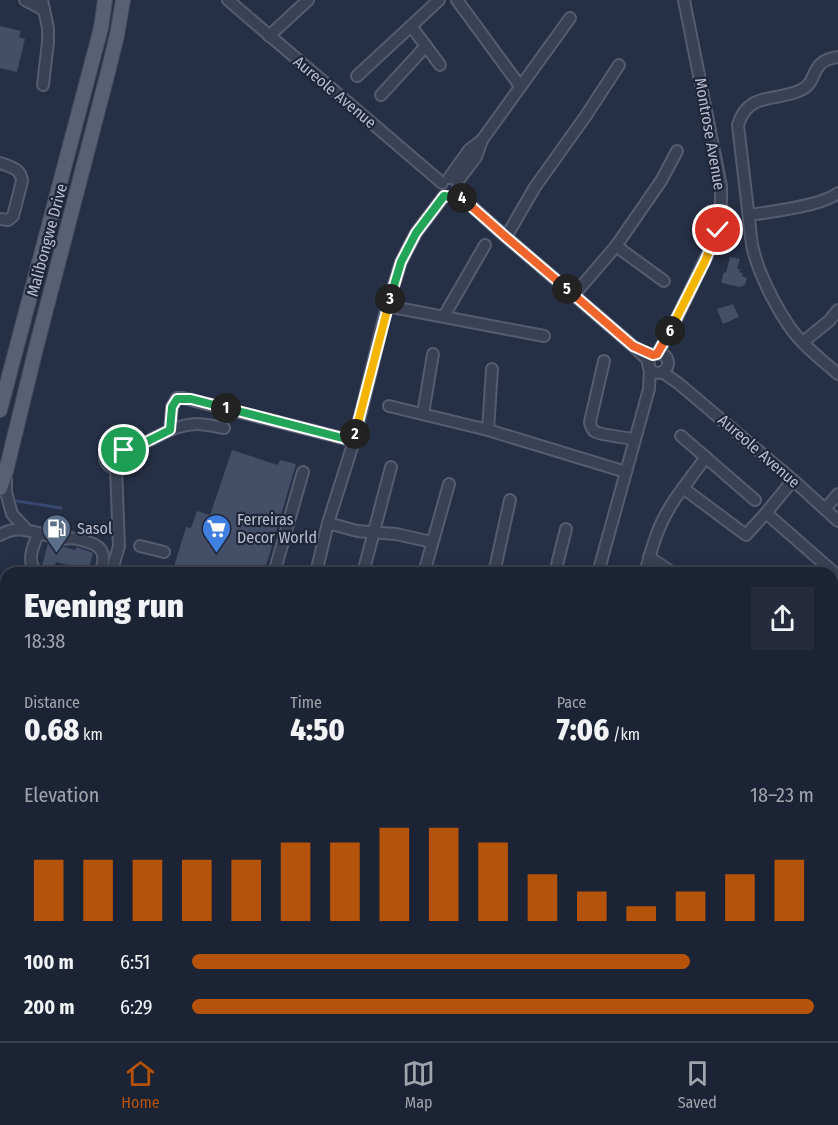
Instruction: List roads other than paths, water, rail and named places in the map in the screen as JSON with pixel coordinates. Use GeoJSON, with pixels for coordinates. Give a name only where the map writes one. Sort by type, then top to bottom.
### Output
{"type":"FeatureCollection","features":[{"type":"Feature","properties":{"kind":"main road","name":"Malibongwe Drive"},"geometry":{"type":"LineString","coordinates":[[0,410],[101,28],[105,0]]}},
{"type":"Feature","properties":{"kind":"main road","name":"Malibongwe Drive"},"geometry":{"type":"LineString","coordinates":[[0,488],[112,53],[123,0]]}},
{"type":"Feature","properties":{"kind":"street"},"geometry":{"type":"LineString","coordinates":[[25,0],[43,5],[48,28],[43,86]]}},
{"type":"Feature","properties":{"kind":"street","name":"Aureole Avenue"},"geometry":{"type":"LineString","coordinates":[[228,0],[269,36],[449,181]]}},
{"type":"Feature","properties":{"kind":"street"},"geometry":{"type":"LineString","coordinates":[[269,36],[308,0]]}},
{"type":"Feature","properties":{"kind":"street"},"geometry":{"type":"LineString","coordinates":[[357,76],[439,0]]}},
{"type":"Feature","properties":{"kind":"street"},"geometry":{"type":"LineString","coordinates":[[457,0],[520,86]]}},
{"type":"Feature","properties":{"kind":"street","name":"Montrose Avenue"},"geometry":{"type":"LineString","coordinates":[[600,567],[649,389],[671,330],[718,230],[721,186],[684,0]]}},
{"type":"Feature","properties":{"kind":"street"},"geometry":{"type":"LineString","coordinates":[[449,181],[460,188],[458,194],[453,197],[444,196],[440,190],[449,181],[469,150],[482,140],[570,18]]}},
{"type":"Feature","properties":{"kind":"street"},"geometry":{"type":"LineString","coordinates":[[411,26],[440,65]]}},
{"type":"Feature","properties":{"kind":"street"},"geometry":{"type":"LineString","coordinates":[[381,95],[426,46]]}},
{"type":"Feature","properties":{"kind":"street"},"geometry":{"type":"LineString","coordinates":[[838,57],[818,65],[804,89],[753,103],[746,108],[738,124],[755,262],[774,301],[793,331],[838,374]]}},
{"type":"Feature","properties":{"kind":"street"},"geometry":{"type":"LineString","coordinates":[[506,237],[535,187],[585,117],[619,64]]}},
{"type":"Feature","properties":{"kind":"street"},"geometry":{"type":"LineString","coordinates":[[574,295],[616,246],[662,181],[677,151]]}},
{"type":"Feature","properties":{"kind":"street"},"geometry":{"type":"LineString","coordinates":[[0,163],[17,169],[22,175],[13,216],[9,220],[0,219]]}},
{"type":"Feature","properties":{"kind":"street"},"geometry":{"type":"LineString","coordinates":[[749,215],[779,211],[826,200],[838,193]]}},
{"type":"Feature","properties":{"kind":"street","name":"Aureole Avenue"},"geometry":{"type":"LineString","coordinates":[[458,194],[838,521]]}},
{"type":"Feature","properties":{"kind":"street"},"geometry":{"type":"LineString","coordinates":[[317,567],[328,523],[354,441],[387,306],[401,262],[416,233],[444,196]]}},
{"type":"Feature","properties":{"kind":"street"},"geometry":{"type":"LineString","coordinates":[[444,316],[485,245]]}},
{"type":"Feature","properties":{"kind":"street"},"geometry":{"type":"LineString","coordinates":[[616,246],[664,281]]}},
{"type":"Feature","properties":{"kind":"street"},"geometry":{"type":"LineString","coordinates":[[387,306],[544,336]]}},
{"type":"Feature","properties":{"kind":"street"},"geometry":{"type":"LineString","coordinates":[[803,342],[829,321],[838,310]]}},
{"type":"Feature","properties":{"kind":"street"},"geometry":{"type":"LineString","coordinates":[[423,414],[433,354]]}},
{"type":"Feature","properties":{"kind":"street"},"geometry":{"type":"LineString","coordinates":[[604,362],[590,422],[591,427],[593,431],[599,433],[635,439]]}},
{"type":"Feature","properties":{"kind":"street"},"geometry":{"type":"LineString","coordinates":[[488,430],[492,369]]}},
{"type":"Feature","properties":{"kind":"street"},"geometry":{"type":"LineString","coordinates":[[170,430],[172,407],[177,399],[183,398],[354,441]]}},
{"type":"Feature","properties":{"kind":"street"},"geometry":{"type":"LineString","coordinates":[[389,406],[488,430],[626,472]]}},
{"type":"Feature","properties":{"kind":"street"},"geometry":{"type":"LineString","coordinates":[[127,455],[118,446],[111,447],[106,452],[106,460],[116,468],[123,465],[127,455],[144,443],[183,425],[194,423],[224,428]]}},
{"type":"Feature","properties":{"kind":"street"},"geometry":{"type":"LineString","coordinates":[[681,436],[755,500]]}},
{"type":"Feature","properties":{"kind":"street"},"geometry":{"type":"LineString","coordinates":[[646,567],[658,528],[670,505],[706,457]]}},
{"type":"Feature","properties":{"kind":"street"},"geometry":{"type":"LineString","coordinates":[[365,567],[391,467]]}},
{"type":"Feature","properties":{"kind":"street"},"geometry":{"type":"LineString","coordinates":[[113,567],[118,546],[116,468]]}},
{"type":"Feature","properties":{"kind":"street"},"geometry":{"type":"LineString","coordinates":[[6,471],[6,492],[12,514],[26,529],[50,536]]}},
{"type":"Feature","properties":{"kind":"street"},"geometry":{"type":"LineString","coordinates":[[276,567],[303,472]]}},
{"type":"Feature","properties":{"kind":"street"},"geometry":{"type":"LineString","coordinates":[[683,489],[746,536],[793,480]]}},
{"type":"Feature","properties":{"kind":"street"},"geometry":{"type":"LineString","coordinates":[[426,567],[448,484]]}},
{"type":"Feature","properties":{"kind":"street"},"geometry":{"type":"LineString","coordinates":[[825,509],[838,494]]}},
{"type":"Feature","properties":{"kind":"street"},"geometry":{"type":"LineString","coordinates":[[496,567],[510,500]]}},
{"type":"Feature","properties":{"kind":"street"},"geometry":{"type":"LineString","coordinates":[[766,513],[821,567]]}},
{"type":"Feature","properties":{"kind":"street"},"geometry":{"type":"LineString","coordinates":[[328,523],[357,531],[396,534],[432,542]]}},
{"type":"Feature","properties":{"kind":"street"},"geometry":{"type":"LineString","coordinates":[[0,535],[7,531],[26,529]]}},
{"type":"Feature","properties":{"kind":"street"},"geometry":{"type":"LineString","coordinates":[[556,567],[566,529]]}},
{"type":"Feature","properties":{"kind":"street"},"geometry":{"type":"LineString","coordinates":[[33,567],[31,563],[33,548],[38,534]]}},
{"type":"Feature","properties":{"kind":"street"},"geometry":{"type":"LineString","coordinates":[[63,539],[80,539],[95,544],[103,556],[102,567]]}},
{"type":"Feature","properties":{"kind":"street"},"geometry":{"type":"LineString","coordinates":[[140,546],[164,552]]}},
{"type":"Feature","properties":{"kind":"street"},"geometry":{"type":"LineString","coordinates":[[649,557],[664,567]]}},
{"type":"Feature","properties":{"kind":"waterway"},"geometry":{"type":"LineString","coordinates":[[17,501],[61,508]]}},
{"type":"Feature","properties":{"kind":"place","name":"Sasol"},"geometry":{"type":"Point","coordinates":[56,554]}},
{"type":"Feature","properties":{"kind":"place","name":"Ferreiras Decor World"},"geometry":{"type":"Point","coordinates":[216,554]}}]}
